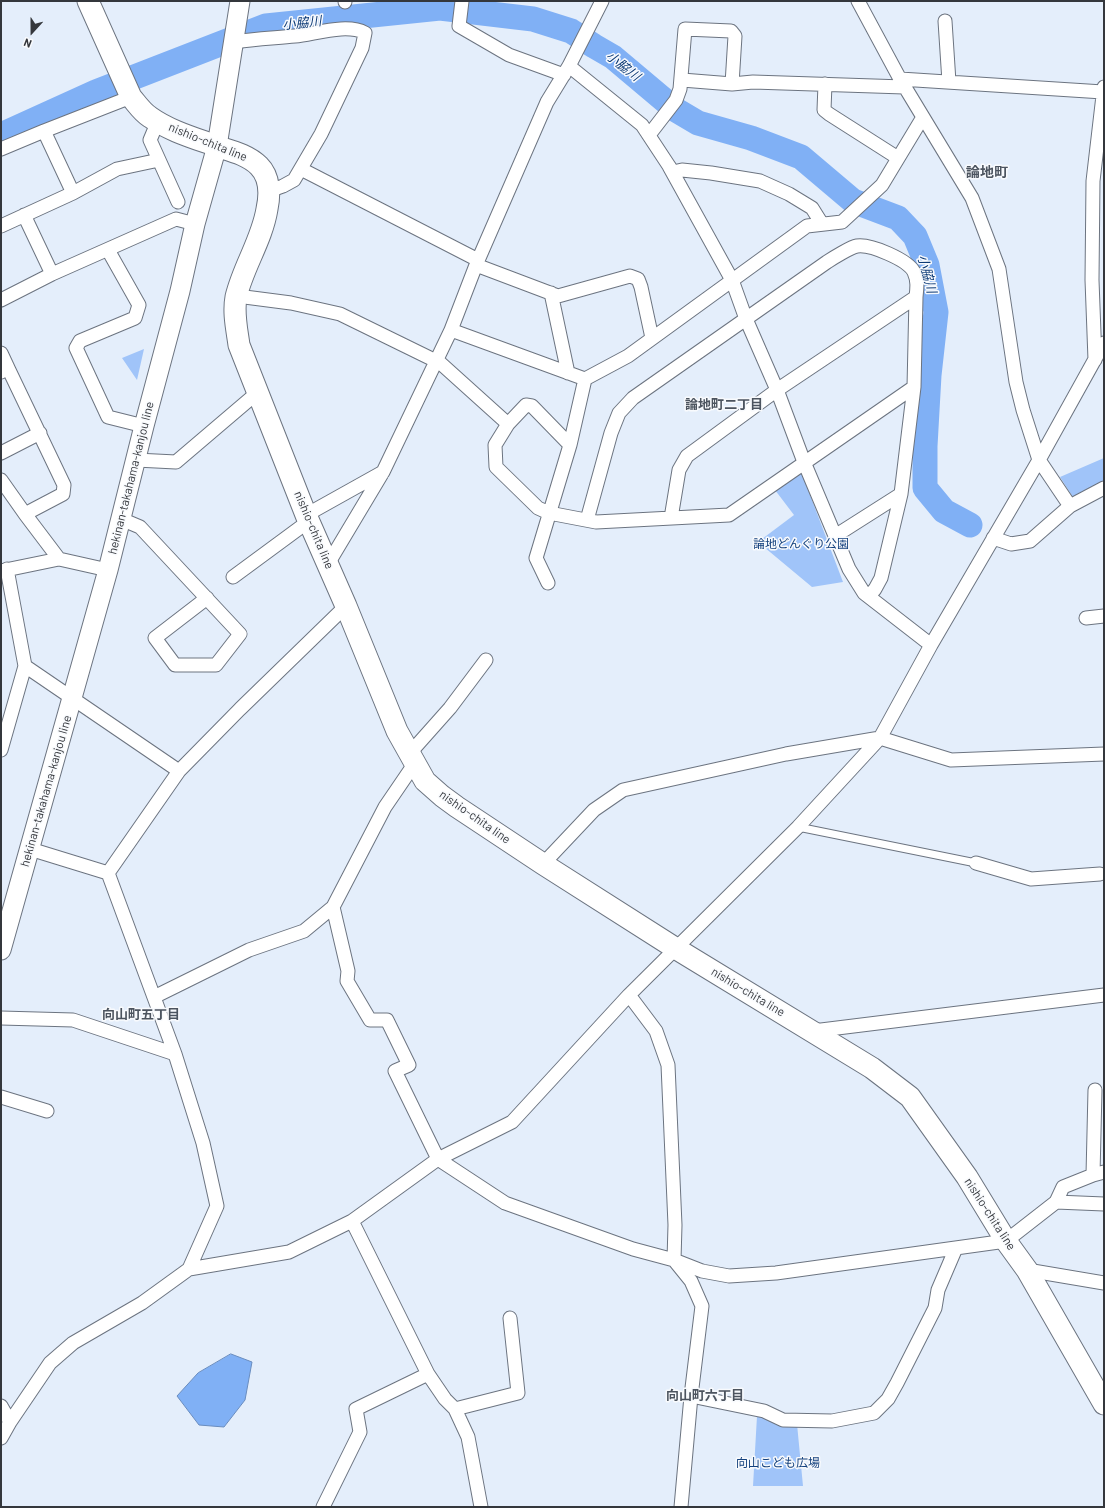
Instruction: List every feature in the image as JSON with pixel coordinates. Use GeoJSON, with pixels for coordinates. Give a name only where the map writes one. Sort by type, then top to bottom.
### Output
{"type":"FeatureCollection","features":[{"type":"Feature","properties":{"kind":"main road","name":"nishio-chita line"},"geometry":{"type":"LineString","coordinates":[[88,1],[131,97],[149,117],[183,134],[248,157],[260,167],[267,180],[268,204],[264,224],[236,296],[236,324],[239,345],[257,393],[346,606],[396,731],[425,781],[442,796],[544,864],[675,948],[872,1068],[910,1097],[967,1177],[1006,1241],[1027,1270],[1097,1380],[1104,1404]]}},
{"type":"Feature","properties":{"kind":"main road","name":"hekinan-takahama-kanjou line"},"geometry":{"type":"LineString","coordinates":[[1,950],[108,570],[180,291],[195,224],[217,146],[240,1]]}},
{"type":"Feature","properties":{"kind":"street"},"geometry":{"type":"LineString","coordinates":[[462,1],[459,26],[509,54],[567,71],[642,126],[649,135],[673,172],[732,280],[746,319],[777,390],[804,462],[849,569],[864,592],[931,645]]}},
{"type":"Feature","properties":{"kind":"street"},"geometry":{"type":"LineString","coordinates":[[328,564],[382,472],[452,330],[477,262],[547,102],[567,71],[602,1]]}},
{"type":"Feature","properties":{"kind":"street"},"geometry":{"type":"LineString","coordinates":[[858,1],[902,83],[972,198],[999,269],[1016,382],[1023,410],[1039,460],[1070,506]]}},
{"type":"Feature","properties":{"kind":"street"},"geometry":{"type":"LineString","coordinates":[[945,20],[949,82]]}},
{"type":"Feature","properties":{"kind":"street"},"geometry":{"type":"LineString","coordinates":[[233,42],[296,36],[344,28],[359,29],[365,33],[362,48],[321,134],[294,180],[283,186],[268,191]]}},
{"type":"Feature","properties":{"kind":"street"},"geometry":{"type":"LineString","coordinates":[[649,135],[676,100],[680,89],[682,80],[685,29],[731,31],[735,36],[732,84]]}},
{"type":"Feature","properties":{"kind":"street"},"geometry":{"type":"LineString","coordinates":[[682,80],[732,84],[753,82],[825,84],[949,82],[1104,92]]}},
{"type":"Feature","properties":{"kind":"street"},"geometry":{"type":"LineString","coordinates":[[825,84],[824,110],[898,158]]}},
{"type":"Feature","properties":{"kind":"street"},"geometry":{"type":"LineString","coordinates":[[1095,360],[1092,280],[1094,181],[1104,87]]}},
{"type":"Feature","properties":{"kind":"street"},"geometry":{"type":"LineString","coordinates":[[1,149],[131,97]]}},
{"type":"Feature","properties":{"kind":"street"},"geometry":{"type":"LineString","coordinates":[[452,330],[585,379],[628,356],[807,226],[842,222],[882,185],[923,117]]}},
{"type":"Feature","properties":{"kind":"street"},"geometry":{"type":"LineString","coordinates":[[158,121],[150,140],[178,202]]}},
{"type":"Feature","properties":{"kind":"street"},"geometry":{"type":"LineString","coordinates":[[44,131],[73,193]]}},
{"type":"Feature","properties":{"kind":"street"},"geometry":{"type":"LineString","coordinates":[[1,226],[73,193],[117,169],[159,160]]}},
{"type":"Feature","properties":{"kind":"street"},"geometry":{"type":"LineString","coordinates":[[301,168],[477,262],[558,296],[630,276],[638,279],[652,338]]}},
{"type":"Feature","properties":{"kind":"street"},"geometry":{"type":"LineString","coordinates":[[673,172],[682,170],[760,181],[789,194],[812,208],[822,224]]}},
{"type":"Feature","properties":{"kind":"street"},"geometry":{"type":"LineString","coordinates":[[24,215],[52,274]]}},
{"type":"Feature","properties":{"kind":"street"},"geometry":{"type":"LineString","coordinates":[[1,300],[52,274],[176,219],[195,224]]}},
{"type":"Feature","properties":{"kind":"street"},"geometry":{"type":"LineString","coordinates":[[587,520],[611,433],[619,413],[633,398],[827,262],[856,246],[876,248],[898,258],[914,271],[918,283],[916,297],[914,387],[901,494],[881,578],[869,596]]}},
{"type":"Feature","properties":{"kind":"street"},"geometry":{"type":"LineString","coordinates":[[108,250],[139,305],[135,318],[80,341],[76,348],[108,418],[144,426]]}},
{"type":"Feature","properties":{"kind":"street"},"geometry":{"type":"LineString","coordinates":[[551,293],[568,373]]}},
{"type":"Feature","properties":{"kind":"street"},"geometry":{"type":"LineString","coordinates":[[236,296],[291,303],[340,314],[437,360],[508,424]]}},
{"type":"Feature","properties":{"kind":"street"},"geometry":{"type":"LineString","coordinates":[[671,518],[679,470],[687,456],[777,390],[916,297]]}},
{"type":"Feature","properties":{"kind":"street"},"geometry":{"type":"LineString","coordinates":[[1,1438],[10,1422],[50,1363],[73,1343],[142,1302],[189,1269],[289,1252],[352,1221],[438,1159],[512,1122],[629,995],[798,827],[880,738],[931,645],[1039,460],[1104,343]]}},
{"type":"Feature","properties":{"kind":"street"},"geometry":{"type":"LineString","coordinates":[[1,353],[5,370],[40,433],[64,485],[63,494],[24,514]]}},
{"type":"Feature","properties":{"kind":"street"},"geometry":{"type":"LineString","coordinates":[[548,583],[536,558],[570,445],[585,379]]}},
{"type":"Feature","properties":{"kind":"street"},"geometry":{"type":"LineString","coordinates":[[570,445],[532,406],[526,405],[508,424],[494,445],[496,468],[538,508],[549,513],[596,522],[729,515],[914,387]]}},
{"type":"Feature","properties":{"kind":"street"},"geometry":{"type":"LineString","coordinates":[[136,460],[176,462],[257,393]]}},
{"type":"Feature","properties":{"kind":"street"},"geometry":{"type":"LineString","coordinates":[[1,453],[40,433]]}},
{"type":"Feature","properties":{"kind":"street"},"geometry":{"type":"LineString","coordinates":[[233,577],[308,518],[382,472]]}},
{"type":"Feature","properties":{"kind":"street"},"geometry":{"type":"LineString","coordinates":[[1,480],[24,514],[59,559]]}},
{"type":"Feature","properties":{"kind":"street"},"geometry":{"type":"LineString","coordinates":[[993,538],[1011,544],[1030,541],[1070,506],[1104,488]]}},
{"type":"Feature","properties":{"kind":"street"},"geometry":{"type":"LineString","coordinates":[[835,536],[901,494]]}},
{"type":"Feature","properties":{"kind":"street"},"geometry":{"type":"LineString","coordinates":[[121,519],[140,527],[207,598],[240,634],[216,665],[175,665],[155,638],[207,598]]}},
{"type":"Feature","properties":{"kind":"street"},"geometry":{"type":"LineString","coordinates":[[1,750],[25,666],[4,570],[59,559],[108,570]]}},
{"type":"Feature","properties":{"kind":"street"},"geometry":{"type":"LineString","coordinates":[[108,873],[179,771],[240,709],[346,606]]}},
{"type":"Feature","properties":{"kind":"street"},"geometry":{"type":"LineString","coordinates":[[1086,618],[1104,616]]}},
{"type":"Feature","properties":{"kind":"street"},"geometry":{"type":"LineString","coordinates":[[154,997],[249,950],[304,931],[333,907],[412,758],[486,660]]}},
{"type":"Feature","properties":{"kind":"street"},"geometry":{"type":"LineString","coordinates":[[25,666],[179,771]]}},
{"type":"Feature","properties":{"kind":"street"},"geometry":{"type":"LineString","coordinates":[[544,864],[594,810],[623,790],[786,754],[880,738],[951,760],[1104,754]]}},
{"type":"Feature","properties":{"kind":"street"},"geometry":{"type":"LineString","coordinates":[[30,849],[108,873]]}},
{"type":"Feature","properties":{"kind":"street"},"geometry":{"type":"LineString","coordinates":[[976,863],[1031,879],[1102,874]]}},
{"type":"Feature","properties":{"kind":"street"},"geometry":{"type":"LineString","coordinates":[[108,873],[175,1054],[203,1143],[217,1206],[189,1269]]}},
{"type":"Feature","properties":{"kind":"street"},"geometry":{"type":"LineString","coordinates":[[333,907],[348,971],[347,981],[370,1020],[387,1020],[409,1065],[395,1072],[438,1159],[505,1203],[633,1249],[674,1260],[702,1271],[729,1276],[776,1273],[1006,1241],[1056,1202],[1063,1187],[1098,1174],[1095,1090]]}},
{"type":"Feature","properties":{"kind":"street"},"geometry":{"type":"LineString","coordinates":[[629,995],[656,1031],[668,1065],[676,1226],[674,1260],[691,1281],[702,1306],[691,1396],[681,1507]]}},
{"type":"Feature","properties":{"kind":"street"},"geometry":{"type":"LineString","coordinates":[[813,1031],[1104,995]]}},
{"type":"Feature","properties":{"kind":"street"},"geometry":{"type":"LineString","coordinates":[[1,1018],[73,1020],[175,1054]]}},
{"type":"Feature","properties":{"kind":"street"},"geometry":{"type":"LineString","coordinates":[[1,1097],[47,1111]]}},
{"type":"Feature","properties":{"kind":"street"},"geometry":{"type":"LineString","coordinates":[[1056,1202],[1104,1204]]}},
{"type":"Feature","properties":{"kind":"street"},"geometry":{"type":"LineString","coordinates":[[352,1221],[428,1374],[445,1399],[455,1409],[468,1437],[481,1507]]}},
{"type":"Feature","properties":{"kind":"street"},"geometry":{"type":"LineString","coordinates":[[691,1396],[764,1411],[783,1420],[832,1421],[874,1413],[888,1400],[935,1308],[938,1290],[956,1248]]}},
{"type":"Feature","properties":{"kind":"street"},"geometry":{"type":"LineString","coordinates":[[1027,1270],[1104,1283]]}},
{"type":"Feature","properties":{"kind":"street"},"geometry":{"type":"LineString","coordinates":[[455,1409],[518,1393],[510,1318]]}},
{"type":"Feature","properties":{"kind":"street"},"geometry":{"type":"LineString","coordinates":[[323,1507],[360,1432],[356,1409],[428,1374]]}},
{"type":"Feature","properties":{"kind":"street"},"geometry":{"type":"LineString","coordinates":[[1,1406],[10,1422]]}},
{"type":"Feature","properties":{"kind":"lane"},"geometry":{"type":"LineString","coordinates":[[798,827],[976,863]]}},
{"type":"Feature","properties":{"kind":"green space"},"geometry":{"type":"Polygon","coordinates":[[[144,349],[137,380],[122,358],[144,349]]]}},
{"type":"Feature","properties":{"kind":"green space"},"geometry":{"type":"Polygon","coordinates":[[[1104,458],[1104,484],[1074,499],[1060,477],[1104,458]]]}},
{"type":"Feature","properties":{"kind":"green space","name":"論地どんぐり公園"},"geometry":{"type":"Polygon","coordinates":[[[801,471],[843,582],[812,587],[758,542],[794,515],[775,490],[801,471]]]}},
{"type":"Feature","properties":{"kind":"green space","name":"向山こども広場"},"geometry":{"type":"Polygon","coordinates":[[[757,1416],[797,1424],[803,1486],[753,1486],[757,1416]]]}},
{"type":"Feature","properties":{"kind":"shaded area"},"geometry":{"type":"Polygon","coordinates":[[[231,1354],[252,1362],[245,1400],[224,1427],[199,1425],[177,1396],[198,1373],[231,1354]]]}},
{"type":"Feature","properties":{"kind":"waterway","name":"小脇川"},"geometry":{"type":"LineString","coordinates":[[1,135],[96,92],[266,26],[440,8],[533,19],[571,31],[613,57],[676,110],[698,123],[751,138],[801,157],[853,201],[898,218],[915,236],[927,265],[936,312],[929,375],[925,446],[925,488],[944,511],[970,525]]}},
{"type":"Feature","properties":{"kind":"district","name":"論地町"},"geometry":{"type":"Point","coordinates":[987,172]}},
{"type":"Feature","properties":{"kind":"district","name":"論地町二丁目"},"geometry":{"type":"Point","coordinates":[724,405]}},
{"type":"Feature","properties":{"kind":"district","name":"向山町五丁目"},"geometry":{"type":"Point","coordinates":[141,1015]}},
{"type":"Feature","properties":{"kind":"district","name":"向山町六丁目"},"geometry":{"type":"Point","coordinates":[705,1396]}}]}
